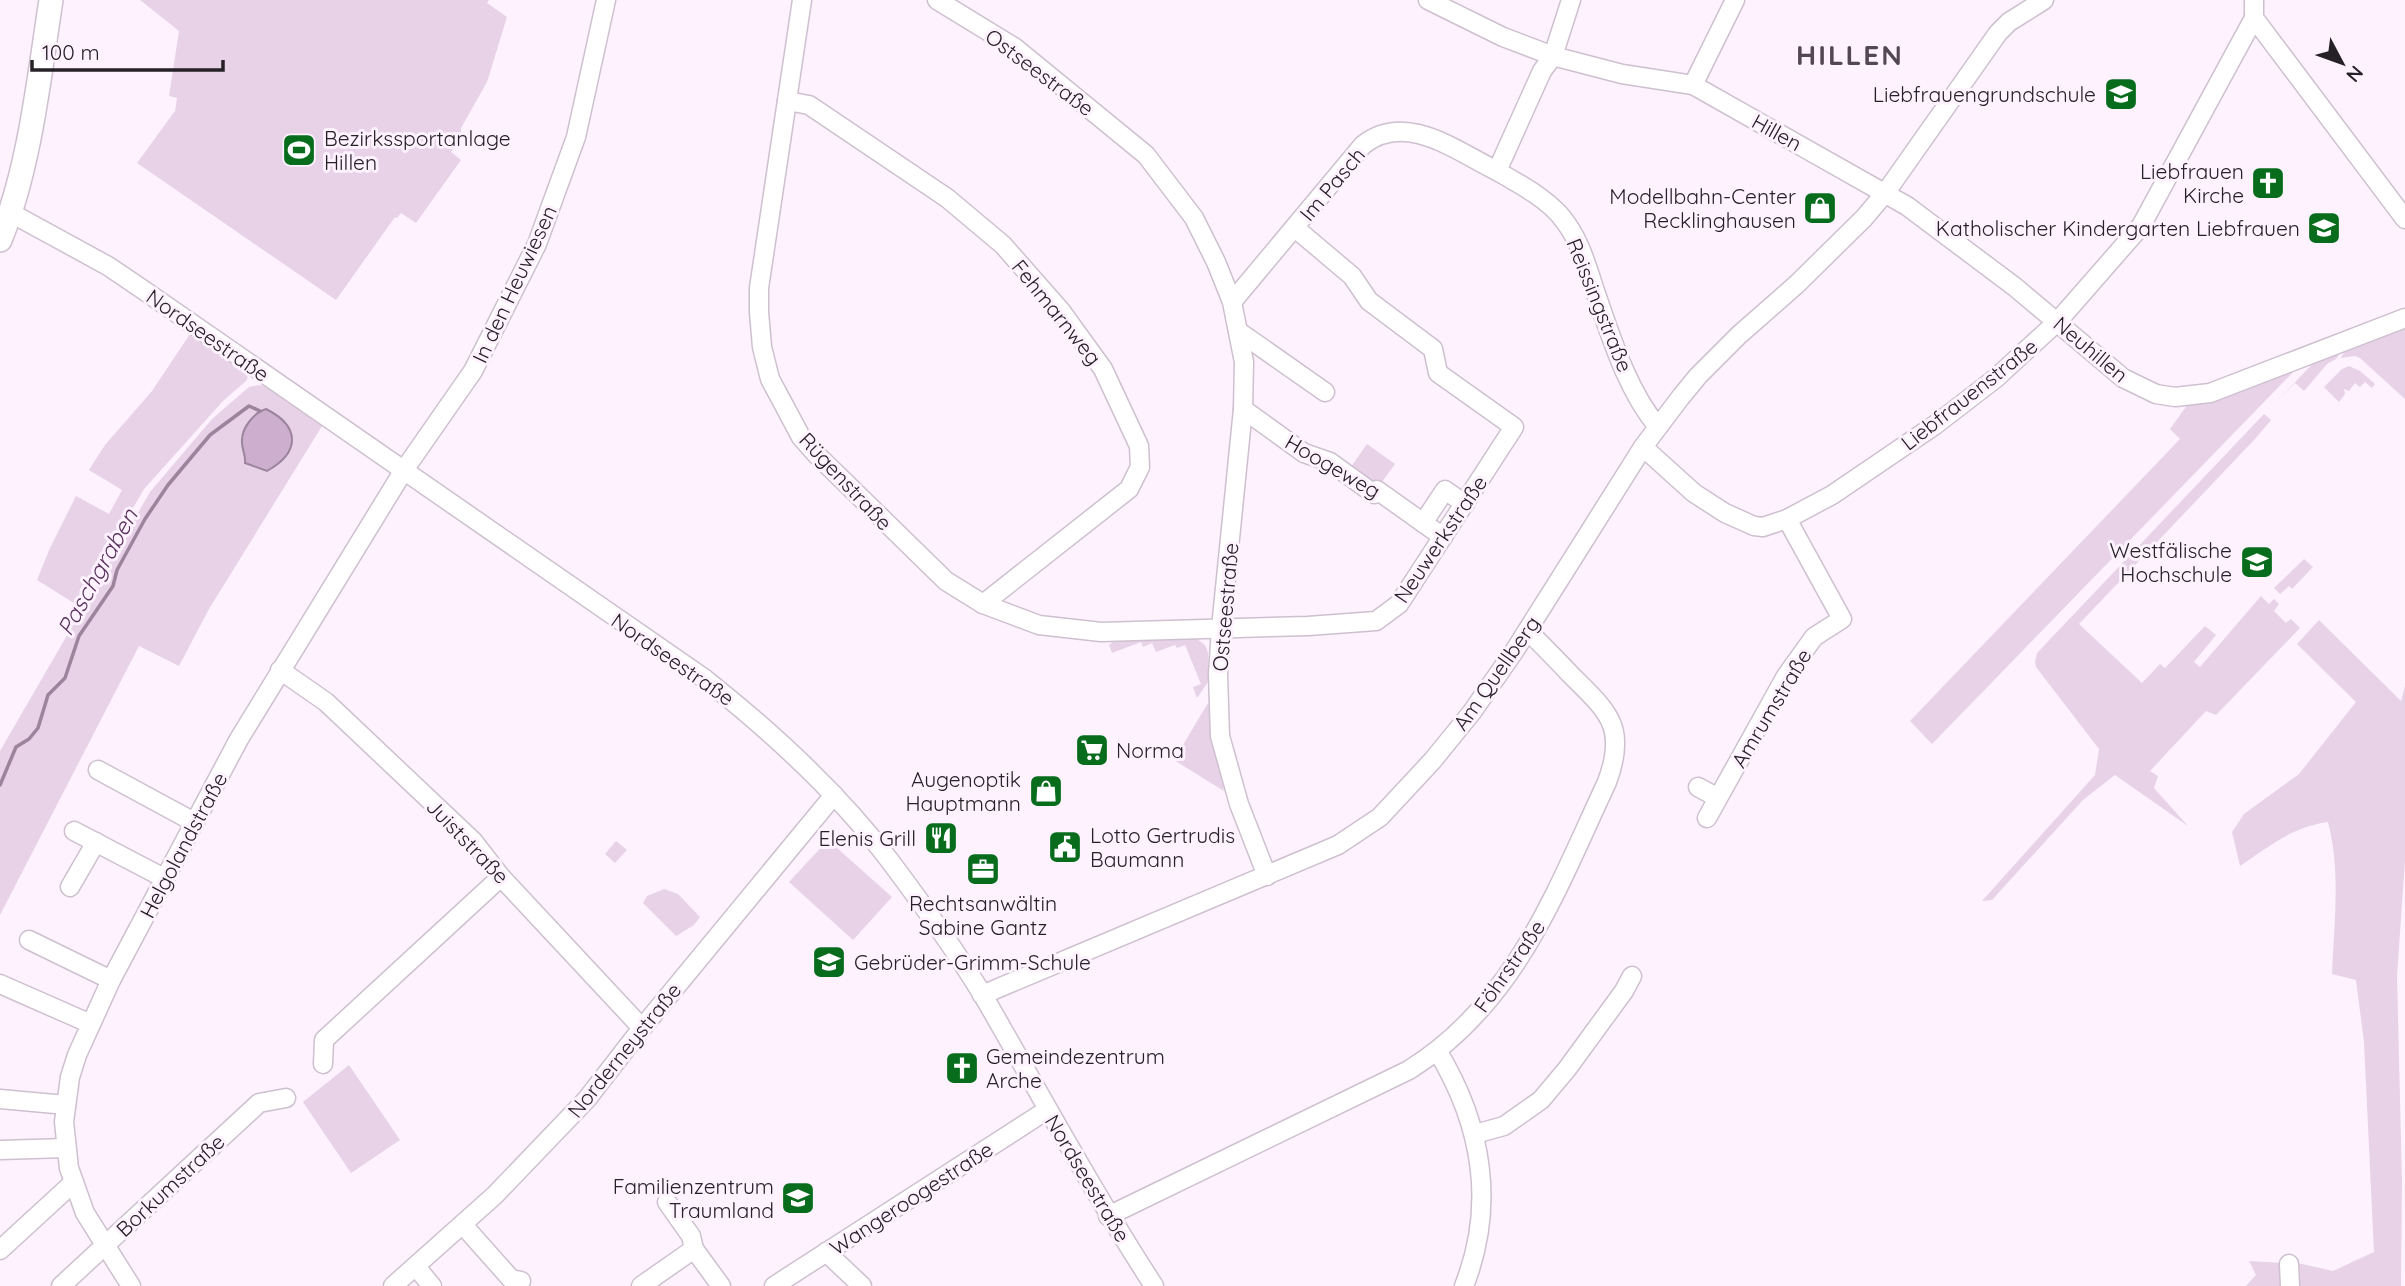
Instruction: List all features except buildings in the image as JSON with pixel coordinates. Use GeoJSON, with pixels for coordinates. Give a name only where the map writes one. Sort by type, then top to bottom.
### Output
{"type":"FeatureCollection","features":[{"type":"Feature","properties":{"kind":"main road"},"geometry":{"type":"LineString","coordinates":[[0,240],[11,213],[33,115],[51,0]]}},
{"type":"Feature","properties":{"kind":"street","name":"In den Heuwiesen"},"geometry":{"type":"LineString","coordinates":[[404,470],[473,371],[537,244],[576,137],[606,0]]}},
{"type":"Feature","properties":{"kind":"street","name":"Rügenstraße"},"geometry":{"type":"LineString","coordinates":[[802,0],[759,288],[762,345],[770,379],[801,436],[930,567],[946,581],[982,604],[1039,625],[1076,631],[1221,628]]}},
{"type":"Feature","properties":{"kind":"street","name":"Ostseestraße"},"geometry":{"type":"LineString","coordinates":[[937,0],[1014,47],[1146,155],[1194,218],[1216,261],[1232,302],[1244,362],[1243,410],[1221,628],[1218,674],[1220,736],[1238,804],[1267,876]]}},
{"type":"Feature","properties":{"kind":"street","name":"Hillen"},"geometry":{"type":"LineString","coordinates":[[1428,0],[1503,37],[1553,56],[1622,74],[1693,85],[1886,192]]}},
{"type":"Feature","properties":{"kind":"street"},"geometry":{"type":"LineString","coordinates":[[1497,172],[1542,71],[1553,56],[1571,0]]}},
{"type":"Feature","properties":{"kind":"street"},"geometry":{"type":"LineString","coordinates":[[1693,85],[1735,0]]}},
{"type":"Feature","properties":{"kind":"street"},"geometry":{"type":"LineString","coordinates":[[1886,192],[1998,33],[2009,22],[2044,0]]}},
{"type":"Feature","properties":{"kind":"street"},"geometry":{"type":"LineString","coordinates":[[2254,9],[2405,219]]}},
{"type":"Feature","properties":{"kind":"street","name":"Liebfrauenstraße"},"geometry":{"type":"LineString","coordinates":[[1643,447],[1694,493],[1726,513],[1754,526],[1763,527],[1787,519],[1832,495],[1935,425],[1996,379],[2058,321],[2141,226],[2254,9]]}},
{"type":"Feature","properties":{"kind":"street","name":"Fehmarnweg"},"geometry":{"type":"LineString","coordinates":[[787,101],[809,105],[885,155],[947,198],[1003,245],[1061,312],[1103,369],[1139,446],[1140,467],[1129,489],[982,604]]}},
{"type":"Feature","properties":{"kind":"street","name":"Im Pasch"},"geometry":{"type":"LineString","coordinates":[[1232,302],[1363,145],[1384,133],[1417,132],[1497,172]]}},
{"type":"Feature","properties":{"kind":"street","name":"Reissingstraße"},"geometry":{"type":"LineString","coordinates":[[1497,172],[1533,192],[1548,204],[1577,238],[1613,341],[1643,409],[1658,427]]}},
{"type":"Feature","properties":{"kind":"street","name":"Neuhillen"},"geometry":{"type":"LineString","coordinates":[[1886,192],[2015,287],[2123,378],[2156,394],[2175,397],[2210,393],[2405,318]]}},
{"type":"Feature","properties":{"kind":"street","name":"Am Quellberg"},"geometry":{"type":"LineString","coordinates":[[982,995],[1338,845],[1380,817],[1410,786],[1472,712],[1528,631],[1643,447],[1698,376],[1845,238],[1886,192]]}},
{"type":"Feature","properties":{"kind":"street","name":"Nordseestraße"},"geometry":{"type":"LineString","coordinates":[[11,213],[108,266],[705,680],[761,724],[835,795],[889,860],[982,995],[1108,1216],[1154,1286]]}},
{"type":"Feature","properties":{"kind":"street","name":"Neuwerkstraße"},"geometry":{"type":"LineString","coordinates":[[1221,628],[1376,621],[1399,604],[1514,427],[1438,373],[1433,349],[1368,301],[1352,276],[1295,228]]}},
{"type":"Feature","properties":{"kind":"street"},"geometry":{"type":"LineString","coordinates":[[1238,331],[1325,392]]}},
{"type":"Feature","properties":{"kind":"street","name":"Hoogeweg"},"geometry":{"type":"LineString","coordinates":[[1243,410],[1304,453],[1330,462],[1374,494],[1377,490],[1443,537]]}},
{"type":"Feature","properties":{"kind":"street","name":"Helgolandstraße"},"geometry":{"type":"LineString","coordinates":[[104,1245],[85,1213],[73,1183],[66,1148],[66,1105],[70,1077],[111,979],[239,739],[404,470]]}},
{"type":"Feature","properties":{"kind":"street"},"geometry":{"type":"LineString","coordinates":[[1423,523],[1445,491],[1465,504]]}},
{"type":"Feature","properties":{"kind":"street","name":"Amrumstraße"},"geometry":{"type":"LineString","coordinates":[[1707,817],[1786,676],[1814,637],[1842,619],[1787,519]]}},
{"type":"Feature","properties":{"kind":"street","name":"Föhrstraße"},"geometry":{"type":"LineString","coordinates":[[1108,1216],[1378,1086],[1438,1052],[1483,1008],[1524,951],[1547,911],[1614,764],[1616,742],[1614,729],[1600,704],[1528,631]]}},
{"type":"Feature","properties":{"kind":"street","name":"Juiststraße"},"geometry":{"type":"LineString","coordinates":[[280,670],[326,702],[473,841],[501,877],[642,1028]]}},
{"type":"Feature","properties":{"kind":"street"},"geometry":{"type":"LineString","coordinates":[[98,770],[194,821]]}},
{"type":"Feature","properties":{"kind":"street"},"geometry":{"type":"LineString","coordinates":[[1698,787],[1718,798]]}},
{"type":"Feature","properties":{"kind":"street","name":"Norderneystraße"},"geometry":{"type":"LineString","coordinates":[[393,1286],[495,1195],[587,1098],[835,795]]}},
{"type":"Feature","properties":{"kind":"street"},"geometry":{"type":"LineString","coordinates":[[74,831],[164,878]]}},
{"type":"Feature","properties":{"kind":"street"},"geometry":{"type":"LineString","coordinates":[[71,887],[96,842]]}},
{"type":"Feature","properties":{"kind":"street"},"geometry":{"type":"LineString","coordinates":[[323,1064],[324,1040],[501,877]]}},
{"type":"Feature","properties":{"kind":"street"},"geometry":{"type":"LineString","coordinates":[[29,940],[111,979]]}},
{"type":"Feature","properties":{"kind":"street"},"geometry":{"type":"LineString","coordinates":[[1475,1134],[1504,1126],[1541,1100],[1567,1069],[1632,976]]}},
{"type":"Feature","properties":{"kind":"street"},"geometry":{"type":"LineString","coordinates":[[0,984],[91,1024]]}},
{"type":"Feature","properties":{"kind":"street"},"geometry":{"type":"LineString","coordinates":[[1438,1052],[1464,1101],[1475,1134],[1482,1202],[1480,1233],[1464,1286]]}},
{"type":"Feature","properties":{"kind":"street","name":"Borkumstraße"},"geometry":{"type":"LineString","coordinates":[[61,1286],[259,1103],[286,1098]]}},
{"type":"Feature","properties":{"kind":"street"},"geometry":{"type":"LineString","coordinates":[[0,1099],[66,1105]]}},
{"type":"Feature","properties":{"kind":"street","name":"Wangeroogestraße"},"geometry":{"type":"LineString","coordinates":[[774,1286],[1047,1110]]}},
{"type":"Feature","properties":{"kind":"street"},"geometry":{"type":"LineString","coordinates":[[0,1150],[66,1148]]}},
{"type":"Feature","properties":{"kind":"street"},"geometry":{"type":"LineString","coordinates":[[0,1250],[73,1183]]}},
{"type":"Feature","properties":{"kind":"street"},"geometry":{"type":"LineString","coordinates":[[667,1202],[691,1236],[694,1248],[721,1286]]}},
{"type":"Feature","properties":{"kind":"street"},"geometry":{"type":"LineString","coordinates":[[463,1226],[511,1279],[521,1281]]}},
{"type":"Feature","properties":{"kind":"street"},"geometry":{"type":"LineString","coordinates":[[104,1245],[131,1286]]}},
{"type":"Feature","properties":{"kind":"street"},"geometry":{"type":"LineString","coordinates":[[641,1286],[694,1248]]}},
{"type":"Feature","properties":{"kind":"street"},"geometry":{"type":"LineString","coordinates":[[826,1252],[862,1286]]}},
{"type":"Feature","properties":{"kind":"street"},"geometry":{"type":"LineString","coordinates":[[2289,1264],[2290,1286]]}},
{"type":"Feature","properties":{"kind":"street"},"geometry":{"type":"LineString","coordinates":[[416,1267],[432,1286]]}},
{"type":"Feature","properties":{"kind":"shaded area","name":"Bezirkssportanlage Hillen"},"geometry":{"type":"Polygon","coordinates":[[[140,0],[489,0],[487,3],[507,17],[487,82],[451,152],[461,160],[416,223],[401,213],[395,217],[336,300],[137,163],[175,111],[177,98],[169,96],[179,31],[140,0]]]}},
{"type":"Feature","properties":{"kind":"shaded area"},"geometry":{"type":"Polygon","coordinates":[[[2405,325],[2405,399],[2360,358],[2341,358],[2347,347],[2405,325]]]}},
{"type":"Feature","properties":{"kind":"shaded area"},"geometry":{"type":"Polygon","coordinates":[[[190,334],[248,375],[247,380],[223,401],[144,489],[77,605],[37,580],[50,548],[76,496],[109,514],[122,490],[89,470],[105,445],[152,391],[190,334]]]}},
{"type":"Feature","properties":{"kind":"shaded area"},"geometry":{"type":"Polygon","coordinates":[[[2343,348],[2336,359],[2327,364],[2304,391],[2295,383],[2279,399],[2319,357],[2343,348]]]}},
{"type":"Feature","properties":{"kind":"shaded area"},"geometry":{"type":"Polygon","coordinates":[[[2299,366],[1932,744],[1910,721],[2180,439],[2170,429],[2188,404],[2219,400],[2299,366]]]}},
{"type":"Feature","properties":{"kind":"shaded area"},"geometry":{"type":"Polygon","coordinates":[[[2349,366],[2360,371],[2375,384],[2372,388],[2365,382],[2360,387],[2355,383],[2349,391],[2344,389],[2345,394],[2339,402],[2324,387],[2342,369],[2349,366]]]}},
{"type":"Feature","properties":{"kind":"shaded area"},"geometry":{"type":"Polygon","coordinates":[[[266,386],[322,426],[209,609],[179,666],[139,646],[0,915],[0,751],[150,492],[212,419],[249,387],[266,386]]]}},
{"type":"Feature","properties":{"kind":"shaded area"},"geometry":{"type":"Polygon","coordinates":[[[266,409],[285,423],[292,439],[286,456],[267,471],[245,463],[242,443],[244,430],[250,421],[266,409]]]}},
{"type":"Feature","properties":{"kind":"shaded area"},"geometry":{"type":"Polygon","coordinates":[[[2264,414],[2271,420],[2255,439],[2079,624],[2142,683],[2160,664],[2165,668],[2205,626],[2216,635],[2194,662],[2200,667],[2261,596],[2269,604],[2274,599],[2279,604],[2274,611],[2286,623],[2291,619],[2300,628],[2216,715],[2206,711],[2150,771],[2158,776],[2154,788],[2188,826],[2115,775],[2083,800],[1992,900],[1982,901],[2095,775],[2099,749],[2036,667],[2037,653],[2264,414]]]}},
{"type":"Feature","properties":{"kind":"shaded area"},"geometry":{"type":"Polygon","coordinates":[[[1367,444],[1395,464],[1379,486],[1348,471],[1367,444]]]}},
{"type":"Feature","properties":{"kind":"shaded area"},"geometry":{"type":"Polygon","coordinates":[[[2304,559],[2313,567],[2292,589],[2289,586],[2280,594],[2274,588],[2304,559]]]}},
{"type":"Feature","properties":{"kind":"shaded area"},"geometry":{"type":"Polygon","coordinates":[[[2319,620],[2401,701],[2405,686],[2405,860],[2397,976],[2402,1181],[2401,1286],[2246,1286],[2256,1275],[2249,1261],[2302,1264],[2333,1271],[2374,1252],[2364,1042],[2356,980],[2332,974],[2336,879],[2328,822],[2292,833],[2240,866],[2232,832],[2244,814],[2299,774],[2356,702],[2297,644],[2319,620]]]}},
{"type":"Feature","properties":{"kind":"shaded area"},"geometry":{"type":"Polygon","coordinates":[[[1196,638],[1205,645],[1208,653],[1208,682],[1197,698],[1193,687],[1201,684],[1185,645],[1177,648],[1175,645],[1156,652],[1152,643],[1143,647],[1141,642],[1112,653],[1109,645],[1114,641],[1196,638]]]}},
{"type":"Feature","properties":{"kind":"shaded area"},"geometry":{"type":"Polygon","coordinates":[[[1208,703],[1224,791],[1174,760],[1208,703]]]}},
{"type":"Feature","properties":{"kind":"shaded area"},"geometry":{"type":"Polygon","coordinates":[[[828,840],[892,897],[853,940],[789,882],[828,840]]]}},
{"type":"Feature","properties":{"kind":"shaded area"},"geometry":{"type":"Polygon","coordinates":[[[616,841],[627,850],[615,863],[605,854],[616,841]]]}},
{"type":"Feature","properties":{"kind":"shaded area"},"geometry":{"type":"Polygon","coordinates":[[[664,889],[678,894],[700,917],[694,925],[676,936],[643,903],[647,896],[664,889]]]}},
{"type":"Feature","properties":{"kind":"shaded area"},"geometry":{"type":"Polygon","coordinates":[[[349,1065],[400,1140],[351,1173],[303,1102],[349,1065]]]}},
{"type":"Feature","properties":{"kind":"waterway","name":"Paschgraben"},"geometry":{"type":"LineString","coordinates":[[0,785],[16,747],[29,739],[38,728],[48,695],[65,678],[79,636],[113,586],[117,570],[145,519],[168,485],[210,435],[249,406],[260,411]]}},
{"type":"Feature","properties":{"kind":"place","name":"Liebfrauengrundschule"},"geometry":{"type":"Point","coordinates":[2121,94]}},
{"type":"Feature","properties":{"kind":"place","name":"Bezirkssportanlage Hillen"},"geometry":{"type":"Point","coordinates":[299,150]}},
{"type":"Feature","properties":{"kind":"place","name":"Liebfrauen Kirche"},"geometry":{"type":"Point","coordinates":[2268,183]}},
{"type":"Feature","properties":{"kind":"place","name":"Modellbahn-Center Recklinghausen"},"geometry":{"type":"Point","coordinates":[1820,208]}},
{"type":"Feature","properties":{"kind":"place","name":"Katholischer Kindergarten Liebfrauen"},"geometry":{"type":"Point","coordinates":[2324,228]}},
{"type":"Feature","properties":{"kind":"place","name":"Westfälische Hochschule"},"geometry":{"type":"Point","coordinates":[2257,562]}},
{"type":"Feature","properties":{"kind":"place","name":"Norma"},"geometry":{"type":"Point","coordinates":[1092,750]}},
{"type":"Feature","properties":{"kind":"place","name":"Augenoptik Hauptmann"},"geometry":{"type":"Point","coordinates":[1046,791]}},
{"type":"Feature","properties":{"kind":"place","name":"Elenis Grill"},"geometry":{"type":"Point","coordinates":[941,838]}},
{"type":"Feature","properties":{"kind":"place","name":"Lotto Gertrudis Baumann"},"geometry":{"type":"Point","coordinates":[1065,847]}},
{"type":"Feature","properties":{"kind":"place","name":"Rechtsanwältin Sabine Gantz"},"geometry":{"type":"Point","coordinates":[983,869]}},
{"type":"Feature","properties":{"kind":"place","name":"Gebrüder-Grimm-Schule"},"geometry":{"type":"Point","coordinates":[829,962]}},
{"type":"Feature","properties":{"kind":"place","name":"Gemeindezentrum Arche"},"geometry":{"type":"Point","coordinates":[962,1068]}},
{"type":"Feature","properties":{"kind":"place","name":"Familienzentrum Traumland"},"geometry":{"type":"Point","coordinates":[798,1198]}},
{"type":"Feature","properties":{"kind":"district","name":"HILLEN"},"geometry":{"type":"Point","coordinates":[1850,54]}}]}
